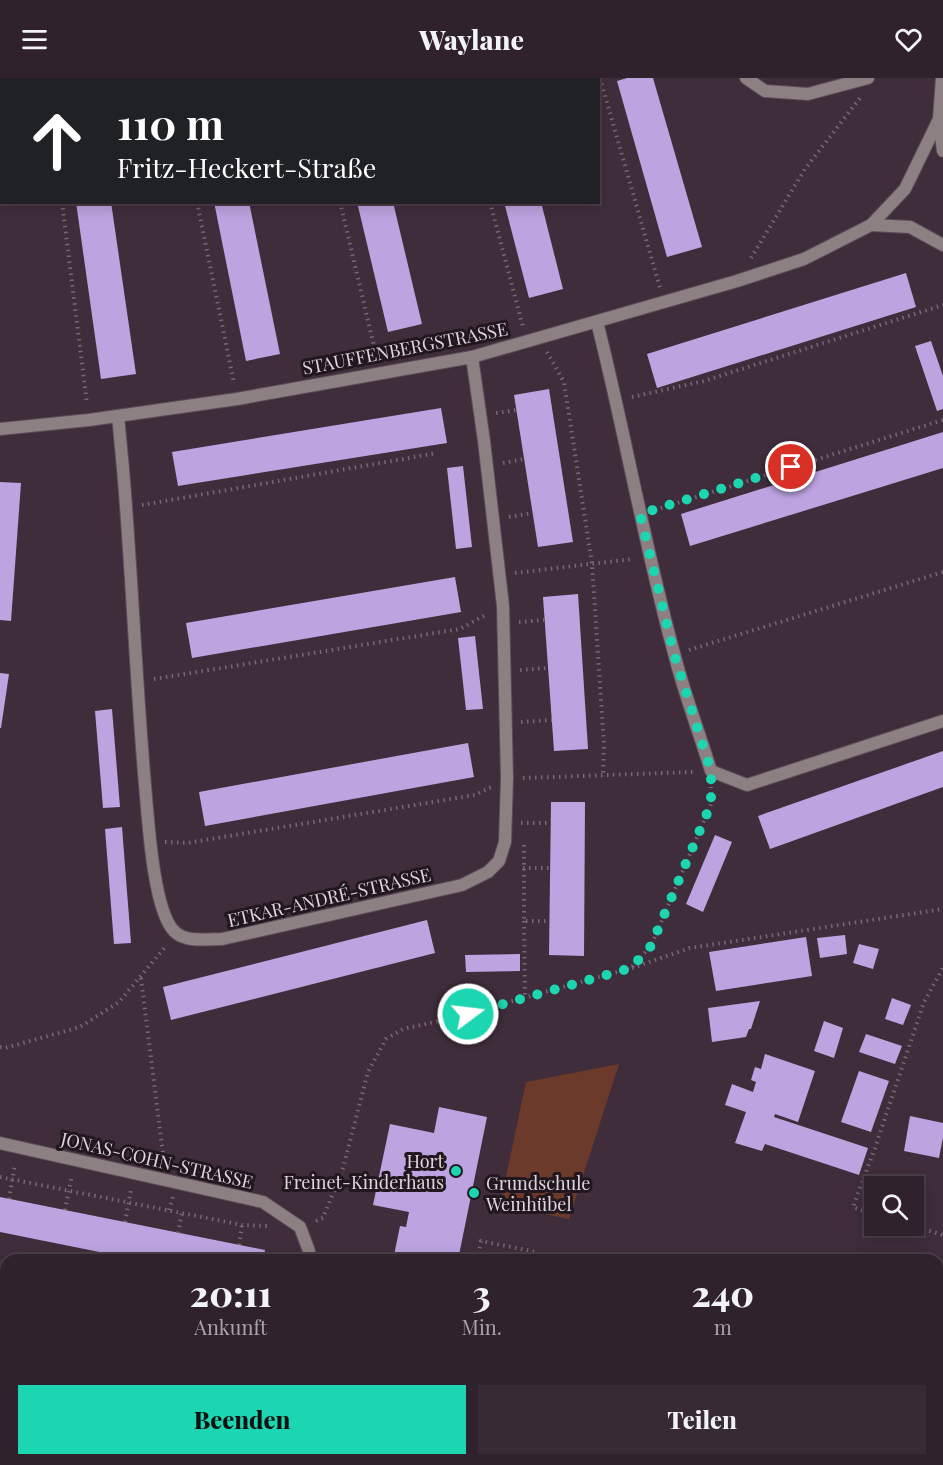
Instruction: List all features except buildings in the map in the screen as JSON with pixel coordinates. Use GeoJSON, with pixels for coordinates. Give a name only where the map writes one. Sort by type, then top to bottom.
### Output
{"type":"FeatureCollection","features":[{"type":"Feature","properties":{"kind":"street"},"geometry":{"type":"LineString","coordinates":[[746,78],[765,91],[808,94],[868,78]]}},
{"type":"Feature","properties":{"kind":"street"},"geometry":{"type":"LineString","coordinates":[[942,78],[939,119],[943,151]]}},
{"type":"Feature","properties":{"kind":"street"},"geometry":{"type":"LineString","coordinates":[[871,225],[904,189],[939,119]]}},
{"type":"Feature","properties":{"kind":"street","name":"STAUFFENBERGSTRASSE"},"geometry":{"type":"LineString","coordinates":[[0,429],[89,420],[237,399],[472,357],[664,303],[804,259],[871,225]]}},
{"type":"Feature","properties":{"kind":"street"},"geometry":{"type":"LineString","coordinates":[[871,225],[910,227],[943,245]]}},
{"type":"Feature","properties":{"kind":"street"},"geometry":{"type":"LineString","coordinates":[[597,322],[674,654],[711,771],[747,785],[943,721]]}},
{"type":"Feature","properties":{"kind":"street","name":"ETKAR-ANDRÉ-STRASSE"},"geometry":{"type":"LineString","coordinates":[[175,933],[195,939],[222,939],[462,885],[488,872],[499,861],[505,842],[507,778],[503,606],[472,357]]}},
{"type":"Feature","properties":{"kind":"street"},"geometry":{"type":"LineString","coordinates":[[118,416],[136,682],[150,842],[161,910],[175,933]]}},
{"type":"Feature","properties":{"kind":"street","name":"JONAS-COHN-STRASSE"},"geometry":{"type":"LineString","coordinates":[[0,1143],[263,1202],[300,1227]]}},
{"type":"Feature","properties":{"kind":"street"},"geometry":{"type":"LineString","coordinates":[[300,1227],[308,1254]]}},
{"type":"Feature","properties":{"kind":"path"},"geometry":{"type":"LineString","coordinates":[[600,78],[664,303]]}},
{"type":"Feature","properties":{"kind":"path"},"geometry":{"type":"LineString","coordinates":[[737,281],[805,169],[861,96]]}},
{"type":"Feature","properties":{"kind":"path"},"geometry":{"type":"LineString","coordinates":[[62,204],[89,420]]}},
{"type":"Feature","properties":{"kind":"path"},"geometry":{"type":"LineString","coordinates":[[197,204],[237,399]]}},
{"type":"Feature","properties":{"kind":"path"},"geometry":{"type":"LineString","coordinates":[[340,204],[381,374]]}},
{"type":"Feature","properties":{"kind":"path"},"geometry":{"type":"LineString","coordinates":[[491,204],[533,340],[564,382],[592,564],[604,745],[603,775]]}},
{"type":"Feature","properties":{"kind":"path"},"geometry":{"type":"LineString","coordinates":[[617,401],[704,381],[943,305]]}},
{"type":"Feature","properties":{"kind":"path"},"geometry":{"type":"LineString","coordinates":[[640,514],[943,420]]}},
{"type":"Feature","properties":{"kind":"path"},"geometry":{"type":"LineString","coordinates":[[126,508],[437,453]]}},
{"type":"Feature","properties":{"kind":"path"},"geometry":{"type":"LineString","coordinates":[[493,520],[533,513]]}},
{"type":"Feature","properties":{"kind":"path"},"geometry":{"type":"LineString","coordinates":[[500,574],[650,557]]}},
{"type":"Feature","properties":{"kind":"path"},"geometry":{"type":"LineString","coordinates":[[674,654],[943,572]]}},
{"type":"Feature","properties":{"kind":"path"},"geometry":{"type":"LineString","coordinates":[[136,682],[460,629],[503,606]]}},
{"type":"Feature","properties":{"kind":"path"},"geometry":{"type":"LineString","coordinates":[[503,623],[544,620]]}},
{"type":"Feature","properties":{"kind":"path"},"geometry":{"type":"LineString","coordinates":[[504,671],[548,668]]}},
{"type":"Feature","properties":{"kind":"path"},"geometry":{"type":"LineString","coordinates":[[505,723],[552,720]]}},
{"type":"Feature","properties":{"kind":"path"},"geometry":{"type":"LineString","coordinates":[[150,842],[187,843],[475,795],[507,778],[711,771],[711,804],[651,946],[631,968]]}},
{"type":"Feature","properties":{"kind":"path"},"geometry":{"type":"LineString","coordinates":[[506,822],[550,823]]}},
{"type":"Feature","properties":{"kind":"path"},"geometry":{"type":"LineString","coordinates":[[525,823],[523,868],[525,998]]}},
{"type":"Feature","properties":{"kind":"path"},"geometry":{"type":"LineString","coordinates":[[523,868],[550,868]]}},
{"type":"Feature","properties":{"kind":"path"},"geometry":{"type":"LineString","coordinates":[[0,1177],[242,1225],[300,1227],[323,1218],[343,1168],[368,1072],[386,1039],[403,1029],[525,998],[631,968],[690,948],[943,909]]}},
{"type":"Feature","properties":{"kind":"path"},"geometry":{"type":"LineString","coordinates":[[524,921],[549,921]]}},
{"type":"Feature","properties":{"kind":"path"},"geometry":{"type":"LineString","coordinates":[[0,1047],[5,1048],[80,1027],[119,1002],[141,978],[175,933]]}},
{"type":"Feature","properties":{"kind":"path"},"geometry":{"type":"LineString","coordinates":[[864,1211],[853,1207],[924,1002],[943,968]]}},
{"type":"Feature","properties":{"kind":"path"},"geometry":{"type":"LineString","coordinates":[[141,978],[167,1181]]}},
{"type":"Feature","properties":{"kind":"path"},"geometry":{"type":"LineString","coordinates":[[9,1198],[18,1148]]}},
{"type":"Feature","properties":{"kind":"path"},"geometry":{"type":"LineString","coordinates":[[65,1210],[74,1160]]}},
{"type":"Feature","properties":{"kind":"path"},"geometry":{"type":"LineString","coordinates":[[124,1222],[134,1173]]}},
{"type":"Feature","properties":{"kind":"path"},"geometry":{"type":"LineString","coordinates":[[178,1233],[182,1213]]}},
{"type":"Feature","properties":{"kind":"path"},"geometry":{"type":"LineString","coordinates":[[238,1245],[242,1225]]}},
{"type":"Feature","properties":{"kind":"path"},"geometry":{"type":"LineString","coordinates":[[924,1229],[943,1235]]}},
{"type":"Feature","properties":{"kind":"path"},"geometry":{"type":"LineString","coordinates":[[478,1254],[481,1241],[537,1252],[536,1254]]}},
{"type":"Feature","properties":{"kind":"shaded area"},"geometry":{"type":"Polygon","coordinates":[[[619,1064],[569,1219],[500,1205],[526,1082],[619,1064]]]}},
{"type":"Feature","properties":{"kind":"place","name":"Hort Freinet-Kinderhaus"},"geometry":{"type":"Point","coordinates":[456,1171]}},
{"type":"Feature","properties":{"kind":"place","name":"Grundschule Weinhübel"},"geometry":{"type":"Point","coordinates":[474,1193]}},
{"type":"Feature","properties":{"kind":"route"},"geometry":{"type":"LineString","coordinates":[[468,1014],[631,968],[651,946],[711,804],[711,771],[674,654],[640,514],[791,467]]}}]}
